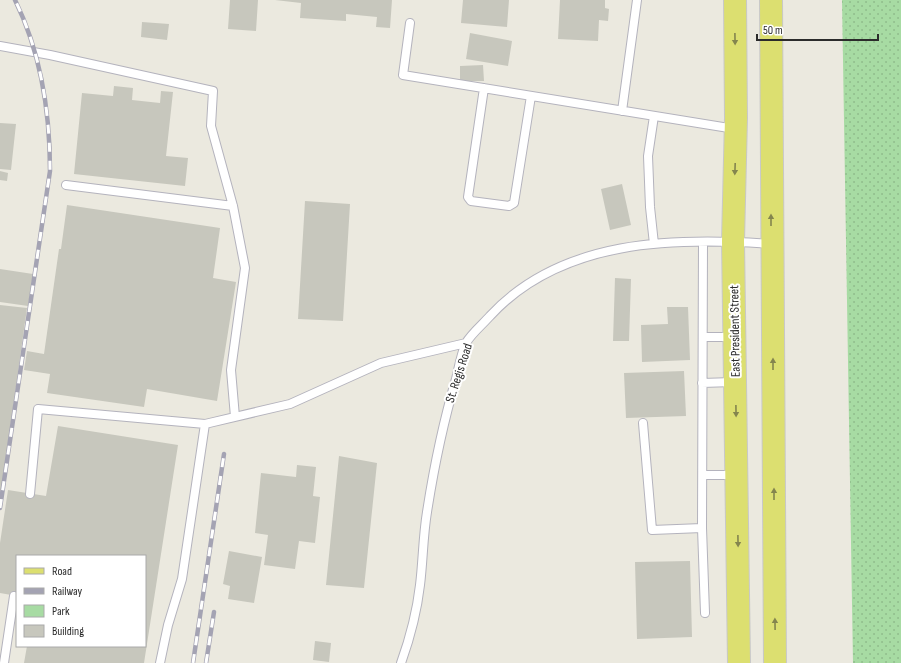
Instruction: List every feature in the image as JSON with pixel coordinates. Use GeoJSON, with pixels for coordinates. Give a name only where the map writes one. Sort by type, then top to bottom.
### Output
{"type":"FeatureCollection","features":[{"type":"Feature","properties":{"kind":"main road","name":"East President Street"},"geometry":{"type":"LineString","coordinates":[[735,0],[736,129],[733,241],[739,663]]}},
{"type":"Feature","properties":{"kind":"main road"},"geometry":{"type":"LineString","coordinates":[[771,0],[775,663]]}},
{"type":"Feature","properties":{"kind":"lane"},"geometry":{"type":"LineString","coordinates":[[622,111],[637,0]]}},
{"type":"Feature","properties":{"kind":"lane"},"geometry":{"type":"LineString","coordinates":[[410,23],[403,75],[736,129]]}},
{"type":"Feature","properties":{"kind":"lane"},"geometry":{"type":"LineString","coordinates":[[0,46],[50,55],[213,91],[211,126],[233,206],[245,268],[231,370],[235,417]]}},
{"type":"Feature","properties":{"kind":"lane"},"geometry":{"type":"LineString","coordinates":[[484,88],[468,197],[471,201],[508,206],[514,203],[531,96]]}},
{"type":"Feature","properties":{"kind":"lane"},"geometry":{"type":"LineString","coordinates":[[654,116],[648,156],[654,244]]}},
{"type":"Feature","properties":{"kind":"lane"},"geometry":{"type":"LineString","coordinates":[[66,185],[233,206]]}},
{"type":"Feature","properties":{"kind":"lane","name":"St. Regis Road"},"geometry":{"type":"LineString","coordinates":[[401,663],[408,645],[420,587],[426,520],[435,457],[466,343],[501,305],[541,276],[580,258],[626,246],[733,241],[772,244]]}},
{"type":"Feature","properties":{"kind":"lane"},"geometry":{"type":"LineString","coordinates":[[704,242],[702,528],[705,613]]}},
{"type":"Feature","properties":{"kind":"lane"},"geometry":{"type":"LineString","coordinates":[[703,337],[735,337]]}},
{"type":"Feature","properties":{"kind":"lane"},"geometry":{"type":"LineString","coordinates":[[30,494],[38,409],[204,424],[290,404],[381,363],[466,343]]}},
{"type":"Feature","properties":{"kind":"lane"},"geometry":{"type":"LineString","coordinates":[[702,383],[735,382]]}},
{"type":"Feature","properties":{"kind":"lane"},"geometry":{"type":"LineString","coordinates":[[643,423],[652,530],[702,528]]}},
{"type":"Feature","properties":{"kind":"lane"},"geometry":{"type":"LineString","coordinates":[[160,663],[168,625],[182,580],[204,424]]}},
{"type":"Feature","properties":{"kind":"lane"},"geometry":{"type":"LineString","coordinates":[[703,475],[737,475]]}},
{"type":"Feature","properties":{"kind":"lane"},"geometry":{"type":"LineString","coordinates":[[4,663],[14,596]]}},
{"type":"Feature","properties":{"kind":"green space"},"geometry":{"type":"Polygon","coordinates":[[[842,0],[901,0],[901,663],[853,663],[842,0]]]}},
{"type":"Feature","properties":{"kind":"building"},"geometry":{"type":"Polygon","coordinates":[[[230,0],[258,0],[256,31],[228,29],[230,0]]]}},
{"type":"Feature","properties":{"kind":"building"},"geometry":{"type":"Polygon","coordinates":[[[275,0],[392,0],[390,28],[376,27],[377,17],[346,14],[346,21],[300,18],[301,3],[275,0]]]}},
{"type":"Feature","properties":{"kind":"building"},"geometry":{"type":"Polygon","coordinates":[[[463,0],[509,0],[507,27],[461,23],[463,0]]]}},
{"type":"Feature","properties":{"kind":"building"},"geometry":{"type":"Polygon","coordinates":[[[560,0],[605,0],[605,8],[609,9],[608,21],[599,20],[598,41],[558,39],[560,0]]]}},
{"type":"Feature","properties":{"kind":"building"},"geometry":{"type":"Polygon","coordinates":[[[142,22],[169,24],[167,40],[141,37],[142,22]]]}},
{"type":"Feature","properties":{"kind":"building"},"geometry":{"type":"Polygon","coordinates":[[[470,33],[512,41],[508,66],[466,59],[470,33]]]}},
{"type":"Feature","properties":{"kind":"building"},"geometry":{"type":"Polygon","coordinates":[[[483,65],[484,81],[460,81],[460,66],[483,65]]]}},
{"type":"Feature","properties":{"kind":"building"},"geometry":{"type":"Polygon","coordinates":[[[114,86],[133,88],[132,100],[160,103],[161,91],[173,92],[166,156],[188,158],[185,186],[74,174],[82,93],[113,96],[114,86]]]}},
{"type":"Feature","properties":{"kind":"building"},"geometry":{"type":"Polygon","coordinates":[[[0,123],[16,124],[11,170],[0,169],[0,123]]]}},
{"type":"Feature","properties":{"kind":"building"},"geometry":{"type":"Polygon","coordinates":[[[0,171],[8,173],[7,181],[0,180],[0,171]]]}},
{"type":"Feature","properties":{"kind":"building"},"geometry":{"type":"Polygon","coordinates":[[[622,184],[631,225],[610,230],[601,189],[622,184]]]}},
{"type":"Feature","properties":{"kind":"building"},"geometry":{"type":"Polygon","coordinates":[[[305,201],[350,204],[343,321],[298,319],[305,201]]]}},
{"type":"Feature","properties":{"kind":"building"},"geometry":{"type":"Polygon","coordinates":[[[67,205],[220,228],[213,278],[236,282],[217,401],[147,389],[144,407],[47,393],[50,374],[24,370],[27,351],[44,354],[67,205]]]}},
{"type":"Feature","properties":{"kind":"building"},"geometry":{"type":"Polygon","coordinates":[[[0,269],[33,274],[28,306],[0,302],[0,269]]]}},
{"type":"Feature","properties":{"kind":"building"},"geometry":{"type":"Polygon","coordinates":[[[615,278],[631,279],[629,341],[613,341],[615,278]]]}},
{"type":"Feature","properties":{"kind":"building"},"geometry":{"type":"Polygon","coordinates":[[[0,305],[27,308],[1,493],[0,493],[0,305]]]}},
{"type":"Feature","properties":{"kind":"building"},"geometry":{"type":"Polygon","coordinates":[[[667,307],[688,307],[690,360],[642,362],[641,325],[668,324],[667,307]]]}},
{"type":"Feature","properties":{"kind":"building"},"geometry":{"type":"Polygon","coordinates":[[[684,371],[686,416],[626,418],[624,373],[684,371]]]}},
{"type":"Feature","properties":{"kind":"building"},"geometry":{"type":"Polygon","coordinates":[[[58,426],[178,445],[144,663],[24,663],[27,647],[146,647],[146,555],[16,555],[16,596],[0,593],[0,543],[8,490],[46,496],[58,426]]]}},
{"type":"Feature","properties":{"kind":"building"},"geometry":{"type":"Polygon","coordinates":[[[339,456],[377,463],[364,588],[326,585],[339,456]]]}},
{"type":"Feature","properties":{"kind":"building"},"geometry":{"type":"Polygon","coordinates":[[[297,465],[316,467],[313,496],[320,497],[315,543],[299,541],[295,569],[264,565],[268,535],[255,533],[261,473],[296,477],[297,465]]]}},
{"type":"Feature","properties":{"kind":"building"},"geometry":{"type":"Polygon","coordinates":[[[229,551],[262,557],[254,603],[228,599],[230,586],[223,584],[229,551]]]}},
{"type":"Feature","properties":{"kind":"building"},"geometry":{"type":"Polygon","coordinates":[[[690,561],[692,637],[637,639],[635,562],[690,561]]]}},
{"type":"Feature","properties":{"kind":"building"},"geometry":{"type":"Polygon","coordinates":[[[315,641],[331,643],[329,662],[313,660],[315,641]]]}},
{"type":"Feature","properties":{"kind":"railway"},"geometry":{"type":"LineString","coordinates":[[0,508],[50,171],[50,149],[46,105],[38,62],[24,20],[15,0]]}},
{"type":"Feature","properties":{"kind":"railway"},"geometry":{"type":"LineString","coordinates":[[193,663],[224,454]]}},
{"type":"Feature","properties":{"kind":"railway"},"geometry":{"type":"LineString","coordinates":[[206,663],[214,612]]}}]}
